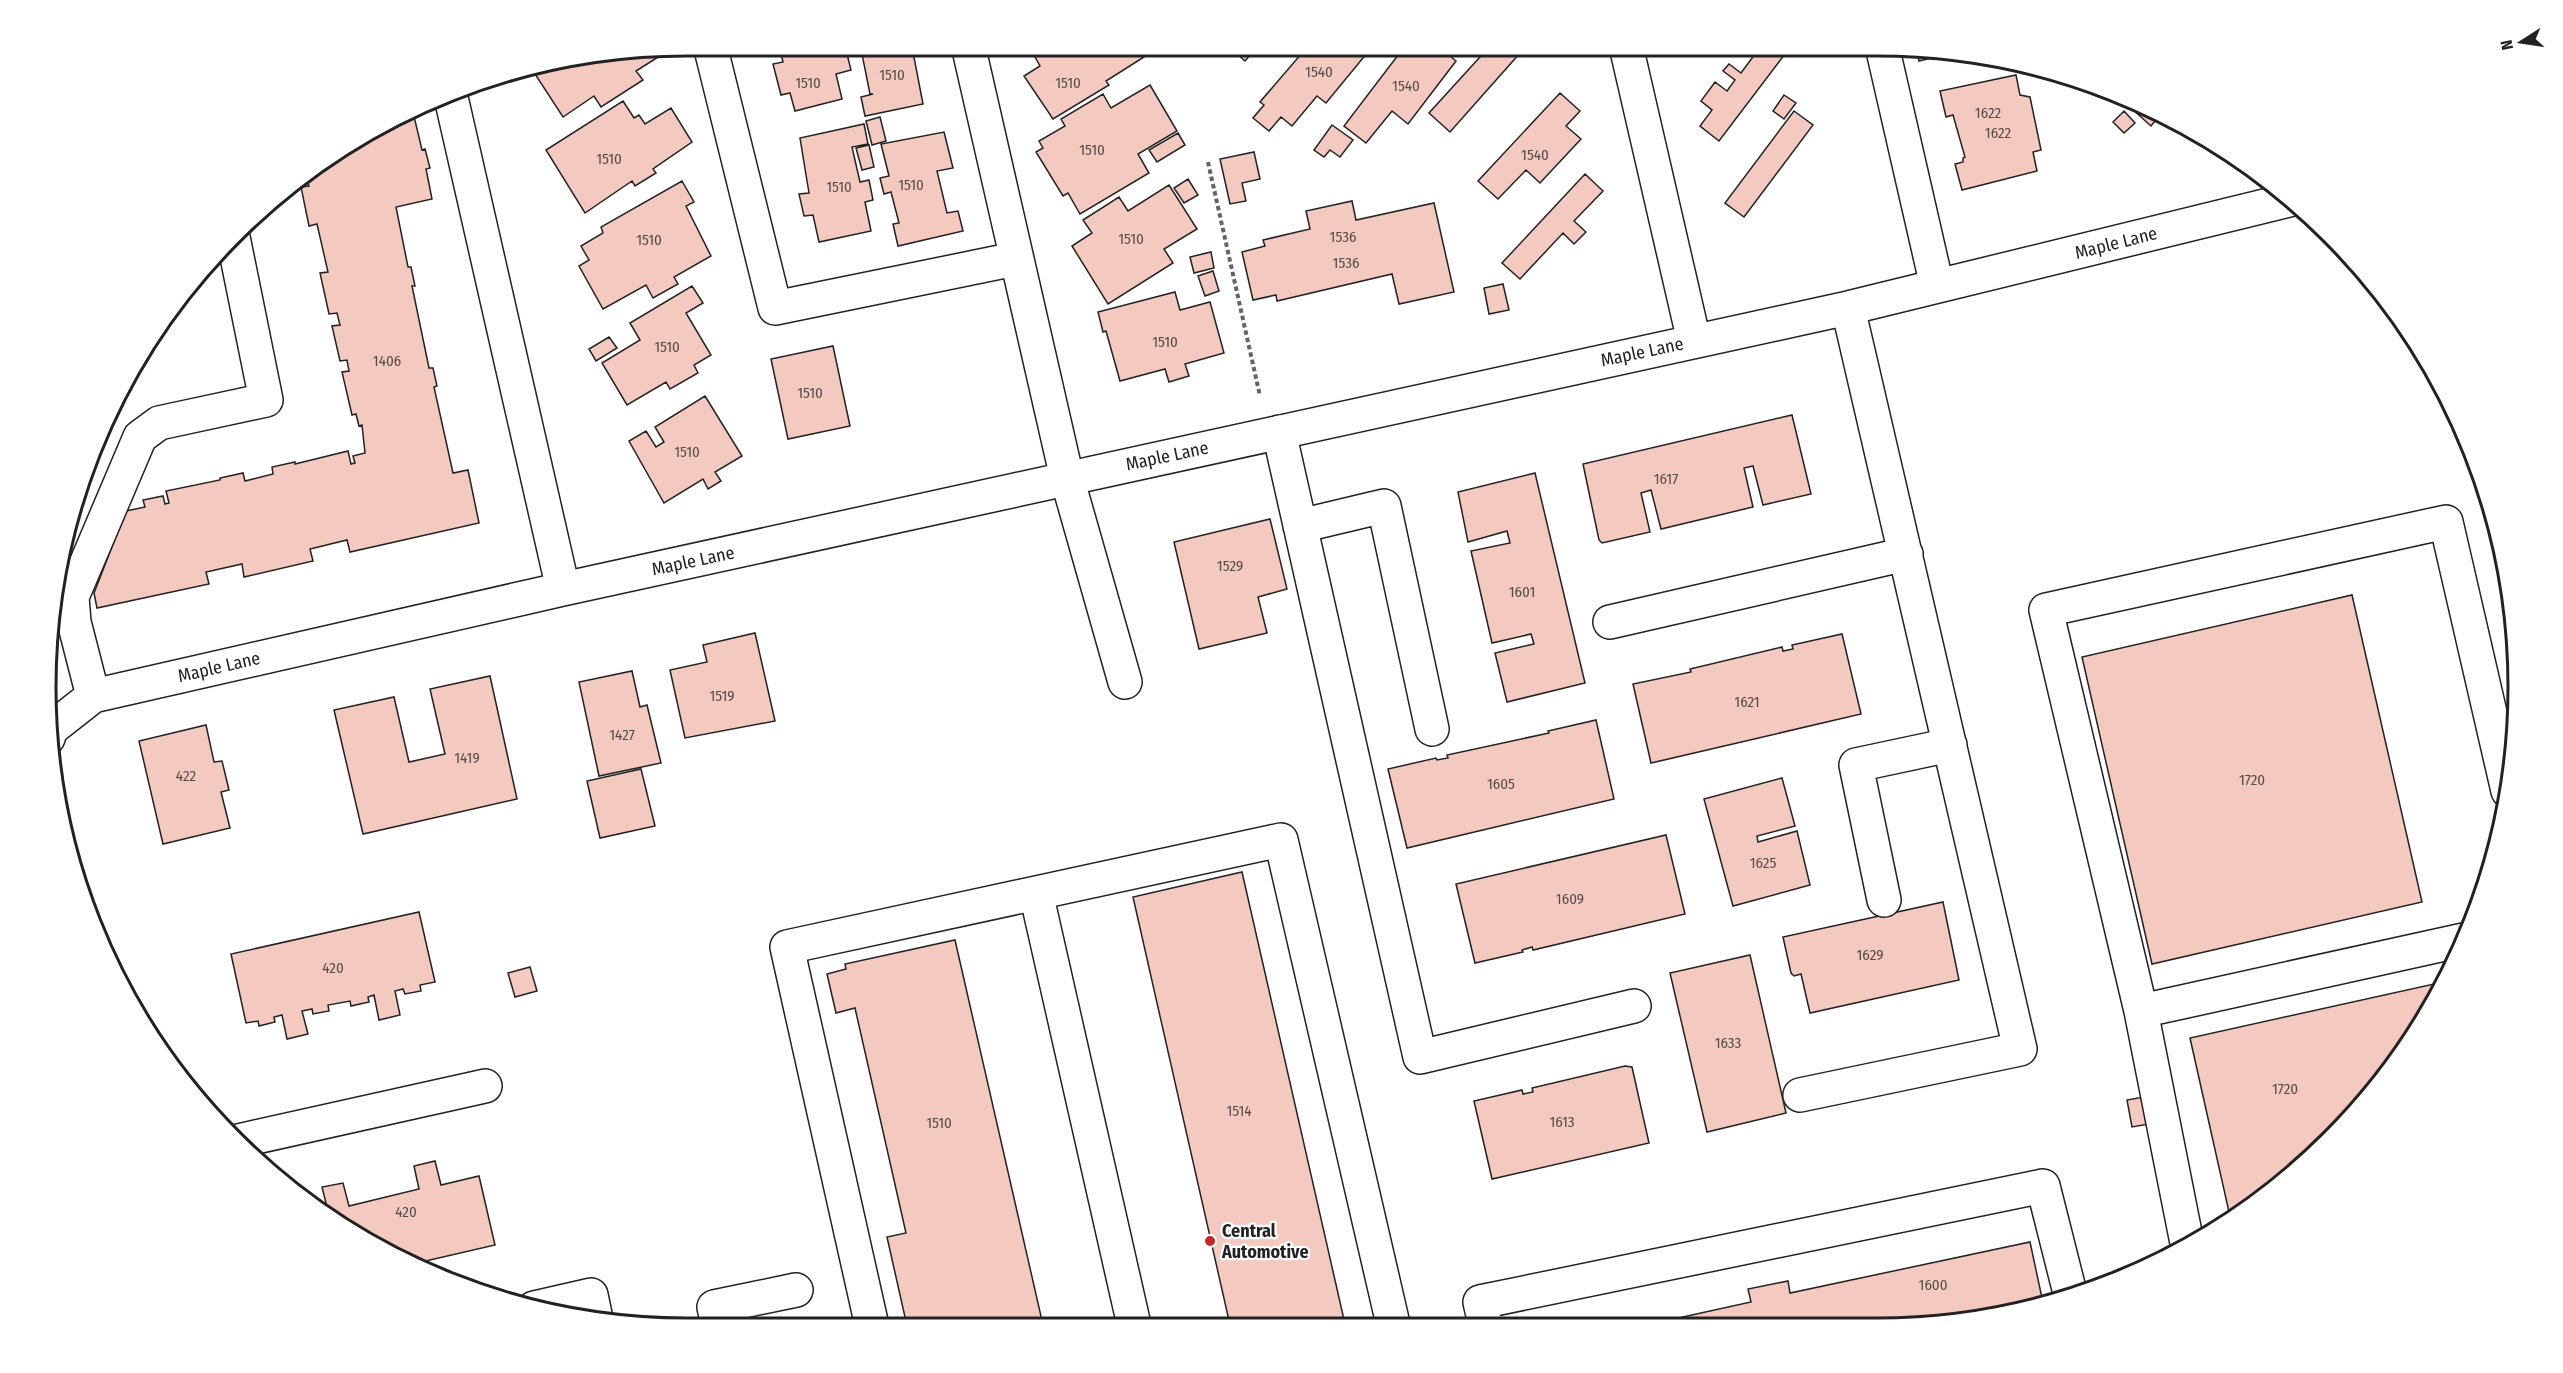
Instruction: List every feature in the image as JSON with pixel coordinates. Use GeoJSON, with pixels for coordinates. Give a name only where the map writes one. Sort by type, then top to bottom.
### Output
{"type":"FeatureCollection","features":[{"type":"Feature","properties":{"kind":"street"},"geometry":{"type":"LineString","coordinates":[[713,56],[775,308],[1015,259]]}},
{"type":"Feature","properties":{"kind":"street"},"geometry":{"type":"LineString","coordinates":[[970,56],[1015,259],[1067,478],[1125,682]]}},
{"type":"Feature","properties":{"kind":"street"},"geometry":{"type":"LineString","coordinates":[[1628,56],[1694,341]]}},
{"type":"Feature","properties":{"kind":"street"},"geometry":{"type":"LineString","coordinates":[[1884,56],[1937,286]]}},
{"type":"Feature","properties":{"kind":"street"},"geometry":{"type":"LineString","coordinates":[[452,101],[563,589]]}},
{"type":"Feature","properties":{"kind":"street","name":"Maple Lane"},"geometry":{"type":"LineString","coordinates":[[57,728],[93,696],[563,589],[1848,308],[2281,202]]}},
{"type":"Feature","properties":{"kind":"street"},"geometry":{"type":"LineString","coordinates":[[93,696],[74,622],[72,597],[140,437],[159,423],[266,400],[235,246]]}},
{"type":"Feature","properties":{"kind":"street"},"geometry":{"type":"LineString","coordinates":[[1800,1095],[2020,1048],[1848,308]]}},
{"type":"Feature","properties":{"kind":"street"},"geometry":{"type":"LineString","coordinates":[[1274,433],[1300,526],[1420,1057],[1634,1006]]}},
{"type":"Feature","properties":{"kind":"street"},"geometry":{"type":"LineString","coordinates":[[1300,526],[1384,506],[1432,729]]}},
{"type":"Feature","properties":{"kind":"street"},"geometry":{"type":"LineString","coordinates":[[2186,1236],[2141,1011],[2046,610],[2446,522],[2502,766]]}},
{"type":"Feature","properties":{"kind":"street"},"geometry":{"type":"LineString","coordinates":[[1610,622],[1906,555]]}},
{"type":"Feature","properties":{"kind":"street"},"geometry":{"type":"LineString","coordinates":[[1884,900],[1856,765],[1950,745]]}},
{"type":"Feature","properties":{"kind":"street"},"geometry":{"type":"LineString","coordinates":[[870,1318],[787,947],[1281,840],[1392,1318]]}},
{"type":"Feature","properties":{"kind":"street"},"geometry":{"type":"LineString","coordinates":[[1036,893],[1132,1318]]}},
{"type":"Feature","properties":{"kind":"street"},"geometry":{"type":"LineString","coordinates":[[2141,1011],[2453,942]]}},
{"type":"Feature","properties":{"kind":"street"},"geometry":{"type":"LineString","coordinates":[[247,1139],[484,1086]]}},
{"type":"Feature","properties":{"kind":"street"},"geometry":{"type":"LineString","coordinates":[[1484,1318],[1480,1302],[2043,1185],[2069,1287]]}},
{"type":"Feature","properties":{"kind":"street"},"geometry":{"type":"LineString","coordinates":[[716,1318],[714,1307],[796,1290]]}},
{"type":"Feature","properties":{"kind":"street"},"geometry":{"type":"LineString","coordinates":[[556,1303],[591,1296],[594,1310]]}},
{"type":"Feature","properties":{"kind":"path"},"geometry":{"type":"LineString","coordinates":[[1209,162],[1274,433]]}},
{"type":"Feature","properties":{"kind":"building"},"geometry":{"type":"Polygon","coordinates":[[[782,56],[848,56],[851,70],[836,74],[842,99],[795,111],[790,93],[781,95],[773,64],[783,62],[782,56]]]}},
{"type":"Feature","properties":{"kind":"building"},"geometry":{"type":"Polygon","coordinates":[[[862,56],[914,56],[923,104],[865,116],[861,97],[873,94],[870,94],[862,56]]]}},
{"type":"Feature","properties":{"kind":"building"},"geometry":{"type":"Polygon","coordinates":[[[1239,56],[1249,56],[1245,61],[1239,56]]]}},
{"type":"Feature","properties":{"kind":"building"},"geometry":{"type":"Polygon","coordinates":[[[1299,56],[1365,56],[1326,103],[1317,96],[1292,126],[1281,117],[1269,131],[1253,118],[1264,105],[1260,102],[1299,56]]]}},
{"type":"Feature","properties":{"kind":"building"},"geometry":{"type":"Polygon","coordinates":[[[1397,56],[1450,56],[1456,61],[1408,124],[1392,111],[1366,143],[1344,126],[1397,56]]]}},
{"type":"Feature","properties":{"kind":"building"},"geometry":{"type":"Polygon","coordinates":[[[1481,56],[1517,56],[1450,132],[1429,113],[1481,56]]]}},
{"type":"Feature","properties":{"kind":"building"},"geometry":{"type":"Polygon","coordinates":[[[1754,56],[1783,56],[1719,141],[1700,126],[1712,110],[1701,101],[1715,82],[1727,91],[1735,80],[1723,71],[1729,64],[1741,73],[1754,56]]]}},
{"type":"Feature","properties":{"kind":"building"},"geometry":{"type":"Polygon","coordinates":[[[659,57],[636,71],[643,80],[601,107],[594,96],[563,117],[535,74],[604,61],[659,57]]]}},
{"type":"Feature","properties":{"kind":"building"},"geometry":{"type":"Polygon","coordinates":[[[1035,57],[1144,57],[1106,81],[1109,85],[1053,119],[1024,76],[1040,66],[1035,57]]]}},
{"type":"Feature","properties":{"kind":"building"},"geometry":{"type":"Polygon","coordinates":[[[1918,57],[1931,58],[1919,61],[1918,57]]]}},
{"type":"Feature","properties":{"kind":"building"},"geometry":{"type":"Polygon","coordinates":[[[2016,75],[2020,95],[2030,97],[2041,150],[2033,152],[2037,171],[1962,190],[1955,164],[1963,162],[1965,157],[1953,115],[1946,117],[1940,91],[2016,75]]]}},
{"type":"Feature","properties":{"kind":"building"},"geometry":{"type":"Polygon","coordinates":[[[1150,85],[1177,131],[1138,154],[1149,173],[1080,214],[1068,193],[1063,196],[1036,152],[1043,148],[1039,141],[1065,126],[1061,119],[1103,94],[1111,108],[1150,85]]]}},
{"type":"Feature","properties":{"kind":"building"},"geometry":{"type":"Polygon","coordinates":[[[1560,93],[1580,111],[1566,126],[1581,139],[1540,183],[1526,170],[1498,199],[1478,181],[1560,93]]]}},
{"type":"Feature","properties":{"kind":"building"},"geometry":{"type":"Polygon","coordinates":[[[1784,95],[1796,103],[1784,119],[1773,111],[1784,95]]]}},
{"type":"Feature","properties":{"kind":"building"},"geometry":{"type":"Polygon","coordinates":[[[623,101],[634,118],[639,115],[645,124],[671,108],[692,142],[653,169],[656,173],[635,186],[632,181],[585,213],[546,150],[623,101]]]}},
{"type":"Feature","properties":{"kind":"building"},"geometry":{"type":"Polygon","coordinates":[[[1794,111],[1813,125],[1744,217],[1725,203],[1794,111]]]}},
{"type":"Feature","properties":{"kind":"building"},"geometry":{"type":"Polygon","coordinates":[[[2124,111],[2135,123],[2124,133],[2113,122],[2124,111]]]}},
{"type":"Feature","properties":{"kind":"building"},"geometry":{"type":"Polygon","coordinates":[[[2135,112],[2155,121],[2151,126],[2135,112]]]}},
{"type":"Feature","properties":{"kind":"building"},"geometry":{"type":"Polygon","coordinates":[[[880,117],[886,141],[872,145],[866,121],[880,117]]]}},
{"type":"Feature","properties":{"kind":"building"},"geometry":{"type":"Polygon","coordinates":[[[414,118],[422,150],[425,149],[430,168],[426,169],[432,199],[396,207],[408,267],[411,267],[415,286],[412,286],[429,368],[433,368],[437,386],[434,387],[453,473],[468,470],[479,523],[350,552],[347,540],[310,549],[313,561],[244,577],[242,564],[206,572],[209,584],[97,608],[94,593],[126,511],[145,507],[143,500],[163,496],[165,504],[169,503],[166,491],[243,473],[245,481],[273,474],[272,467],[295,462],[295,464],[348,451],[351,464],[355,463],[353,456],[365,453],[362,425],[359,426],[356,414],[352,415],[342,372],[349,371],[347,360],[340,361],[332,326],[340,325],[337,313],[329,314],[320,273],[328,272],[317,224],[309,226],[301,187],[309,186],[308,182],[336,162],[371,140],[414,118]]]}},
{"type":"Feature","properties":{"kind":"building"},"geometry":{"type":"Polygon","coordinates":[[[864,124],[868,144],[852,147],[860,182],[869,180],[873,200],[865,202],[871,231],[819,242],[813,215],[804,216],[799,194],[809,193],[800,138],[864,124]]]}},
{"type":"Feature","properties":{"kind":"building"},"geometry":{"type":"Polygon","coordinates":[[[1332,125],[1353,140],[1340,157],[1330,150],[1324,157],[1314,150],[1332,125]]]}},
{"type":"Feature","properties":{"kind":"building"},"geometry":{"type":"Polygon","coordinates":[[[944,132],[953,168],[937,171],[947,213],[958,211],[963,231],[898,246],[893,224],[899,223],[891,192],[884,194],[880,178],[889,176],[881,144],[944,132]]]}},
{"type":"Feature","properties":{"kind":"building"},"geometry":{"type":"Polygon","coordinates":[[[1178,133],[1185,145],[1157,162],[1149,150],[1178,133]]]}},
{"type":"Feature","properties":{"kind":"building"},"geometry":{"type":"Polygon","coordinates":[[[869,145],[874,167],[862,170],[856,148],[869,145]]]}},
{"type":"Feature","properties":{"kind":"building"},"geometry":{"type":"Polygon","coordinates":[[[1254,152],[1260,179],[1242,183],[1246,201],[1230,204],[1220,159],[1254,152]]]}},
{"type":"Feature","properties":{"kind":"building"},"geometry":{"type":"Polygon","coordinates":[[[1585,174],[1603,191],[1574,221],[1586,232],[1574,244],[1563,233],[1520,279],[1502,263],[1585,174]]]}},
{"type":"Feature","properties":{"kind":"building"},"geometry":{"type":"Polygon","coordinates":[[[1188,179],[1198,195],[1184,203],[1174,188],[1188,179]]]}},
{"type":"Feature","properties":{"kind":"building"},"geometry":{"type":"Polygon","coordinates":[[[682,181],[694,202],[686,206],[711,256],[674,277],[678,284],[653,298],[646,285],[603,309],[579,266],[589,260],[581,246],[603,233],[601,227],[682,181]]]}},
{"type":"Feature","properties":{"kind":"building"},"geometry":{"type":"Polygon","coordinates":[[[1169,185],[1197,229],[1164,249],[1173,263],[1108,304],[1072,246],[1092,233],[1083,220],[1119,197],[1128,211],[1169,185]]]}},
{"type":"Feature","properties":{"kind":"building"},"geometry":{"type":"Polygon","coordinates":[[[1352,201],[1356,220],[1434,203],[1454,292],[1399,304],[1392,274],[1277,301],[1276,295],[1253,300],[1242,252],[1265,246],[1263,240],[1310,229],[1306,211],[1352,201]]]}},
{"type":"Feature","properties":{"kind":"building"},"geometry":{"type":"Polygon","coordinates":[[[1211,252],[1214,268],[1194,273],[1190,257],[1211,252]]]}},
{"type":"Feature","properties":{"kind":"building"},"geometry":{"type":"Polygon","coordinates":[[[1213,271],[1219,291],[1205,296],[1198,276],[1213,271]]]}},
{"type":"Feature","properties":{"kind":"building"},"geometry":{"type":"Polygon","coordinates":[[[1503,284],[1509,310],[1489,314],[1484,288],[1503,284]]]}},
{"type":"Feature","properties":{"kind":"building"},"geometry":{"type":"Polygon","coordinates":[[[692,286],[703,303],[686,313],[711,355],[694,365],[698,373],[670,389],[666,382],[627,405],[602,363],[640,340],[630,323],[692,286]]]}},
{"type":"Feature","properties":{"kind":"building"},"geometry":{"type":"Polygon","coordinates":[[[1175,292],[1180,310],[1210,302],[1224,353],[1185,364],[1189,376],[1169,382],[1165,369],[1120,381],[1106,331],[1103,332],[1098,312],[1175,292]]]}},
{"type":"Feature","properties":{"kind":"building"},"geometry":{"type":"Polygon","coordinates":[[[609,337],[617,348],[596,361],[589,349],[609,337]]]}},
{"type":"Feature","properties":{"kind":"building"},"geometry":{"type":"Polygon","coordinates":[[[833,346],[850,426],[788,439],[771,359],[833,346]]]}},
{"type":"Feature","properties":{"kind":"building"},"geometry":{"type":"Polygon","coordinates":[[[705,396],[742,456],[715,472],[721,481],[708,489],[703,479],[664,503],[629,441],[646,431],[656,447],[664,442],[655,427],[705,396]]]}},
{"type":"Feature","properties":{"kind":"building"},"geometry":{"type":"Polygon","coordinates":[[[1792,415],[1811,494],[1763,505],[1753,466],[1744,468],[1753,507],[1661,529],[1651,490],[1641,493],[1650,532],[1602,543],[1599,540],[1583,464],[1792,415]]]}},
{"type":"Feature","properties":{"kind":"building"},"geometry":{"type":"Polygon","coordinates":[[[1535,473],[1585,683],[1507,702],[1495,653],[1534,644],[1531,634],[1492,643],[1471,551],[1510,543],[1507,531],[1468,542],[1458,492],[1535,473]]]}},
{"type":"Feature","properties":{"kind":"building"},"geometry":{"type":"Polygon","coordinates":[[[1270,519],[1287,589],[1258,597],[1267,633],[1199,649],[1174,542],[1270,519]]]}},
{"type":"Feature","properties":{"kind":"building"},"geometry":{"type":"Polygon","coordinates":[[[2352,595],[2422,902],[2152,964],[2082,657],[2352,595]]]}},
{"type":"Feature","properties":{"kind":"building"},"geometry":{"type":"Polygon","coordinates":[[[755,633],[775,721],[685,738],[670,670],[707,662],[703,645],[755,633]]]}},
{"type":"Feature","properties":{"kind":"building"},"geometry":{"type":"Polygon","coordinates":[[[1842,634],[1861,714],[1651,763],[1633,684],[1691,672],[1690,669],[1782,647],[1783,651],[1793,649],[1792,645],[1842,634]]]}},
{"type":"Feature","properties":{"kind":"building"},"geometry":{"type":"Polygon","coordinates":[[[632,671],[640,707],[647,705],[661,763],[599,776],[579,682],[632,671]]]}},
{"type":"Feature","properties":{"kind":"building"},"geometry":{"type":"Polygon","coordinates":[[[490,676],[517,799],[363,834],[334,710],[394,697],[409,762],[445,754],[430,689],[490,676]]]}},
{"type":"Feature","properties":{"kind":"building"},"geometry":{"type":"Polygon","coordinates":[[[1596,720],[1614,799],[1407,848],[1388,769],[1436,758],[1437,760],[1448,758],[1447,755],[1549,733],[1548,731],[1596,720]]]}},
{"type":"Feature","properties":{"kind":"building"},"geometry":{"type":"Polygon","coordinates":[[[206,725],[214,762],[222,761],[229,790],[221,792],[230,828],[163,844],[139,741],[206,725]]]}},
{"type":"Feature","properties":{"kind":"building"},"geometry":{"type":"Polygon","coordinates":[[[641,769],[655,826],[600,838],[587,781],[641,769]]]}},
{"type":"Feature","properties":{"kind":"building"},"geometry":{"type":"Polygon","coordinates":[[[1782,778],[1795,826],[1757,836],[1758,842],[1797,831],[1810,885],[1733,906],[1704,799],[1782,778]]]}},
{"type":"Feature","properties":{"kind":"building"},"geometry":{"type":"Polygon","coordinates":[[[1666,835],[1685,914],[1533,950],[1532,947],[1522,950],[1523,952],[1475,963],[1456,884],[1666,835]]]}},
{"type":"Feature","properties":{"kind":"building"},"geometry":{"type":"Polygon","coordinates":[[[1242,872],[1344,1318],[1228,1318],[1133,897],[1242,872]]]}},
{"type":"Feature","properties":{"kind":"building"},"geometry":{"type":"Polygon","coordinates":[[[1943,902],[1959,980],[1810,1013],[1801,974],[1794,976],[1791,973],[1783,937],[1943,902]]]}},
{"type":"Feature","properties":{"kind":"building"},"geometry":{"type":"Polygon","coordinates":[[[419,912],[435,982],[420,985],[421,991],[405,994],[403,989],[395,991],[400,1015],[379,1020],[374,995],[368,997],[369,1002],[351,1006],[350,1001],[328,1005],[329,1011],[313,1014],[312,1009],[302,1011],[308,1034],[287,1039],[282,1015],[274,1017],[275,1022],[259,1026],[258,1021],[246,1023],[231,954],[419,912]]]}},
{"type":"Feature","properties":{"kind":"building"},"geometry":{"type":"Polygon","coordinates":[[[955,940],[1041,1318],[905,1318],[887,1237],[906,1233],[855,1008],[836,1013],[827,974],[846,969],[845,964],[955,940]]]}},
{"type":"Feature","properties":{"kind":"building"},"geometry":{"type":"Polygon","coordinates":[[[1750,955],[1786,1113],[1707,1132],[1670,973],[1750,955]]]}},
{"type":"Feature","properties":{"kind":"building"},"geometry":{"type":"Polygon","coordinates":[[[530,967],[537,991],[515,997],[508,973],[530,967]]]}},
{"type":"Feature","properties":{"kind":"building"},"geometry":{"type":"Polygon","coordinates":[[[2432,984],[2401,1037],[2351,1103],[2293,1161],[2229,1210],[2190,1038],[2432,984]]]}},
{"type":"Feature","properties":{"kind":"building"},"geometry":{"type":"Polygon","coordinates":[[[1625,1066],[1632,1067],[1649,1143],[1492,1179],[1474,1101],[1522,1090],[1523,1094],[1533,1092],[1532,1088],[1625,1066]]]}},
{"type":"Feature","properties":{"kind":"building"},"geometry":{"type":"Polygon","coordinates":[[[2149,1096],[2155,1123],[2132,1127],[2127,1100],[2149,1096]]]}},
{"type":"Feature","properties":{"kind":"building"},"geometry":{"type":"Polygon","coordinates":[[[435,1161],[441,1185],[479,1176],[495,1245],[427,1261],[371,1233],[326,1204],[322,1187],[343,1183],[349,1206],[419,1189],[414,1166],[435,1161]]]}},
{"type":"Feature","properties":{"kind":"building"},"geometry":{"type":"Polygon","coordinates":[[[2030,1242],[2041,1296],[1959,1312],[1918,1316],[1678,1318],[1751,1302],[1748,1289],[1788,1281],[1790,1293],[2030,1242]]]}},
{"type":"Feature","properties":{"kind":"place","name":"Central Automotive"},"geometry":{"type":"Point","coordinates":[1210,1241]}}]}
